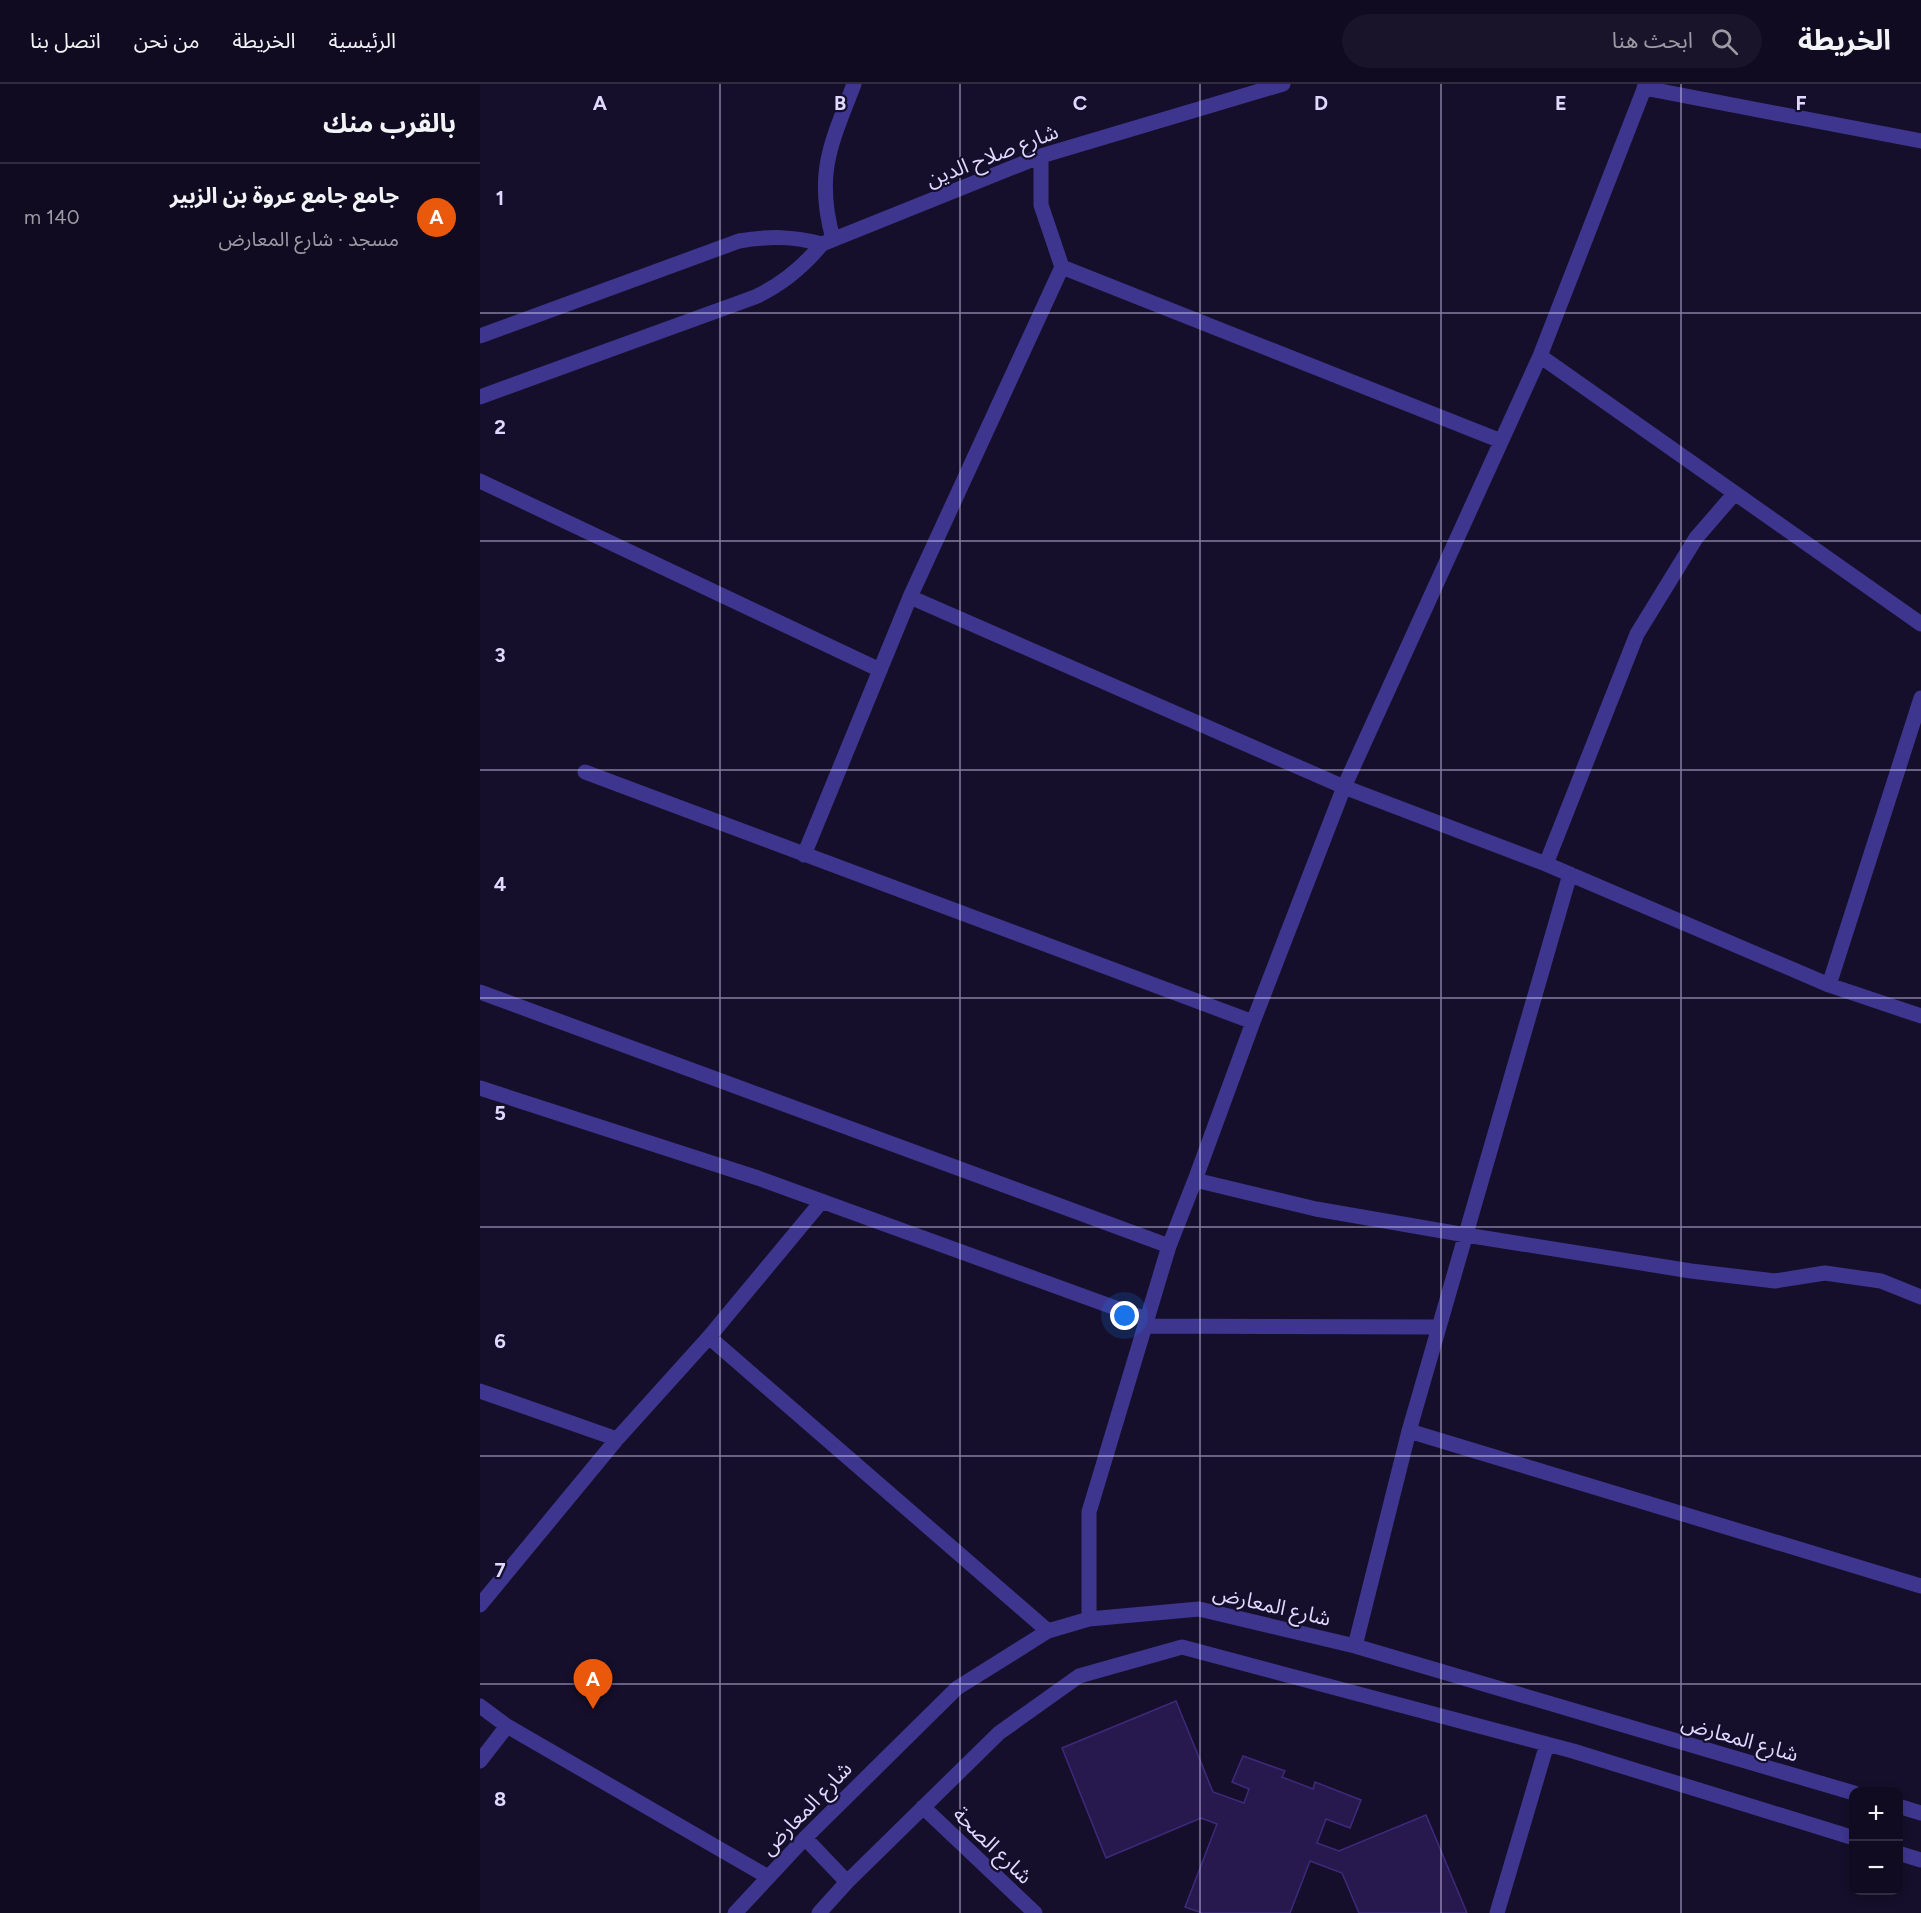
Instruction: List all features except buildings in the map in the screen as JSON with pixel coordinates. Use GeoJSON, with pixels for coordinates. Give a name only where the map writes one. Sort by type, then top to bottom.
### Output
{"type":"FeatureCollection","features":[{"type":"Feature","properties":{"kind":"street"},"geometry":{"type":"LineString","coordinates":[[480,336],[739,241],[781,236],[828,241],[825,199],[826,166],[854,84]]}},
{"type":"Feature","properties":{"kind":"street","name":"شارع صلاح الدين"},"geometry":{"type":"LineString","coordinates":[[480,397],[755,297],[775,288],[792,275],[828,241],[1041,156],[1283,84]]}},
{"type":"Feature","properties":{"kind":"street"},"geometry":{"type":"LineString","coordinates":[[1089,1619],[1089,1512],[1169,1245],[1196,1180],[1253,1022],[1344,787],[1540,356],[1645,86],[1921,141]]}},
{"type":"Feature","properties":{"kind":"street"},"geometry":{"type":"LineString","coordinates":[[804,855],[910,597],[1062,267],[1041,205],[1041,156]]}},
{"type":"Feature","properties":{"kind":"street"},"geometry":{"type":"LineString","coordinates":[[1062,267],[1501,441]]}},
{"type":"Feature","properties":{"kind":"street"},"geometry":{"type":"LineString","coordinates":[[1540,356],[1921,624]]}},
{"type":"Feature","properties":{"kind":"street"},"geometry":{"type":"LineString","coordinates":[[480,481],[880,670]]}},
{"type":"Feature","properties":{"kind":"street"},"geometry":{"type":"LineString","coordinates":[[1546,864],[1637,634],[1696,538],[1735,493]]}},
{"type":"Feature","properties":{"kind":"street"},"geometry":{"type":"LineString","coordinates":[[910,597],[1344,787],[1546,864],[1829,985],[1921,1016]]}},
{"type":"Feature","properties":{"kind":"street"},"geometry":{"type":"LineString","coordinates":[[1829,985],[1921,698]]}},
{"type":"Feature","properties":{"kind":"street"},"geometry":{"type":"LineString","coordinates":[[585,771],[1253,1022]]}},
{"type":"Feature","properties":{"kind":"street"},"geometry":{"type":"LineString","coordinates":[[1355,1646],[1409,1431],[1570,874]]}},
{"type":"Feature","properties":{"kind":"street"},"geometry":{"type":"LineString","coordinates":[[480,992],[1169,1245]]}},
{"type":"Feature","properties":{"kind":"street"},"geometry":{"type":"LineString","coordinates":[[480,1088],[758,1178],[1147,1319],[1439,1327]]}},
{"type":"Feature","properties":{"kind":"street"},"geometry":{"type":"LineString","coordinates":[[1196,1180],[1316,1209],[1466,1235],[1691,1271],[1764,1280],[1775,1281],[1825,1273],[1881,1281],[1921,1297]]}},
{"type":"Feature","properties":{"kind":"street"},"geometry":{"type":"LineString","coordinates":[[480,1605],[617,1439],[709,1337],[822,1201]]}},
{"type":"Feature","properties":{"kind":"street"},"geometry":{"type":"LineString","coordinates":[[709,1337],[1048,1631]]}},
{"type":"Feature","properties":{"kind":"street"},"geometry":{"type":"LineString","coordinates":[[480,1391],[617,1439]]}},
{"type":"Feature","properties":{"kind":"street"},"geometry":{"type":"LineString","coordinates":[[1409,1431],[1921,1586]]}},
{"type":"Feature","properties":{"kind":"street","name":"شارع المعارض"},"geometry":{"type":"LineString","coordinates":[[735,1913],[805,1838],[957,1688],[1048,1631],[1089,1619],[1199,1609],[1355,1646],[1849,1792]]}},
{"type":"Feature","properties":{"kind":"street"},"geometry":{"type":"LineString","coordinates":[[819,1913],[847,1882],[999,1733],[1079,1676],[1182,1647],[1547,1744],[1849,1836]]}},
{"type":"Feature","properties":{"kind":"street"},"geometry":{"type":"LineString","coordinates":[[480,1706],[507,1726],[768,1877]]}},
{"type":"Feature","properties":{"kind":"street"},"geometry":{"type":"LineString","coordinates":[[480,1761],[507,1726]]}},
{"type":"Feature","properties":{"kind":"street"},"geometry":{"type":"LineString","coordinates":[[1497,1913],[1547,1744]]}},
{"type":"Feature","properties":{"kind":"street","name":"شارع الصحة"},"geometry":{"type":"LineString","coordinates":[[923,1807],[1035,1913]]}},
{"type":"Feature","properties":{"kind":"street"},"geometry":{"type":"LineString","coordinates":[[1903,1807],[1921,1813]]}},
{"type":"Feature","properties":{"kind":"street"},"geometry":{"type":"LineString","coordinates":[[805,1838],[847,1882]]}},
{"type":"Feature","properties":{"kind":"street"},"geometry":{"type":"LineString","coordinates":[[1903,1853],[1921,1860]]}},
{"type":"Feature","properties":{"kind":"place","name":"جامع جامع عروة بن الزبير"},"geometry":{"type":"Point","coordinates":[593,1709]}}]}
